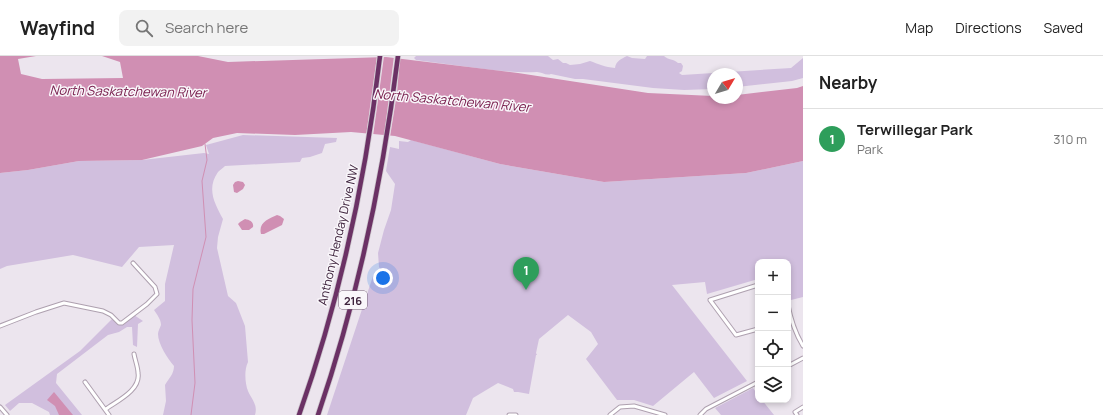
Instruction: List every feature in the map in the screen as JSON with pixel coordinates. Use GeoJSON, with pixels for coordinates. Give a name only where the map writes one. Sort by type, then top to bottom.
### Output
{"type":"FeatureCollection","features":[{"type":"Feature","properties":{"kind":"highway","name":"Anthony Henday Drive NW"},"geometry":{"type":"LineString","coordinates":[[299,415],[310,385],[347,252],[362,182],[376,94],[380,56]]}},
{"type":"Feature","properties":{"kind":"highway","name":"216"},"geometry":{"type":"LineString","coordinates":[[318,415],[349,313],[366,244],[387,139],[398,56]]}},
{"type":"Feature","properties":{"kind":"street"},"geometry":{"type":"LineString","coordinates":[[0,326],[64,303],[103,311],[111,315],[119,323],[125,321],[156,296],[157,292],[155,287],[133,263]]}},
{"type":"Feature","properties":{"kind":"street"},"geometry":{"type":"LineString","coordinates":[[755,287],[710,300],[736,335],[755,330]]}},
{"type":"Feature","properties":{"kind":"street"},"geometry":{"type":"LineString","coordinates":[[791,323],[803,346]]}},
{"type":"Feature","properties":{"kind":"street"},"geometry":{"type":"LineString","coordinates":[[106,409],[132,390],[136,385],[139,373],[134,354]]}},
{"type":"Feature","properties":{"kind":"street"},"geometry":{"type":"LineString","coordinates":[[791,364],[803,358]]}},
{"type":"Feature","properties":{"kind":"street"},"geometry":{"type":"LineString","coordinates":[[85,382],[109,415]]}},
{"type":"Feature","properties":{"kind":"street"},"geometry":{"type":"LineString","coordinates":[[700,415],[706,409],[755,384]]}},
{"type":"Feature","properties":{"kind":"street"},"geometry":{"type":"LineString","coordinates":[[610,415],[620,407],[634,406],[665,415]]}},
{"type":"Feature","properties":{"kind":"street"},"geometry":{"type":"LineString","coordinates":[[0,407],[5,415]]}},
{"type":"Feature","properties":{"kind":"street"},"geometry":{"type":"LineString","coordinates":[[797,415],[795,412],[803,407]]}},
{"type":"Feature","properties":{"kind":"street"},"geometry":{"type":"LineString","coordinates":[[509,415],[516,415]]}},
{"type":"Feature","properties":{"kind":"shaded area"},"geometry":{"type":"Polygon","coordinates":[[[416,56],[548,56],[553,60],[558,59],[563,63],[570,65],[590,61],[615,68],[621,59],[627,56],[645,59],[647,56],[664,56],[681,63],[683,66],[682,71],[679,73],[682,75],[707,73],[707,89],[684,90],[653,88],[575,79],[539,72],[484,69],[416,60],[414,58],[416,56]]]}},
{"type":"Feature","properties":{"kind":"shaded area"},"geometry":{"type":"Polygon","coordinates":[[[803,58],[803,78],[792,81],[743,86],[743,71],[791,68],[803,58]]]}},
{"type":"Feature","properties":{"kind":"shaded area"},"geometry":{"type":"Polygon","coordinates":[[[243,135],[337,138],[336,142],[325,144],[322,153],[302,158],[300,162],[225,166],[214,178],[212,190],[213,196],[223,219],[218,237],[217,248],[228,296],[236,303],[245,326],[248,362],[245,373],[248,391],[255,405],[256,411],[255,415],[163,415],[166,401],[165,385],[172,374],[174,366],[161,347],[158,334],[161,323],[154,310],[165,301],[165,284],[174,245],[139,247],[122,267],[73,255],[7,266],[0,269],[0,173],[28,170],[79,161],[142,160],[204,153],[209,154],[206,145],[243,135]]]}},
{"type":"Feature","properties":{"kind":"shaded area"},"geometry":{"type":"Polygon","coordinates":[[[411,140],[500,164],[604,182],[746,173],[803,161],[803,297],[791,300],[791,259],[755,259],[755,280],[707,294],[705,282],[672,285],[747,381],[714,398],[694,372],[653,406],[634,400],[617,400],[586,359],[598,344],[591,332],[568,315],[539,339],[529,394],[514,392],[513,389],[498,383],[473,398],[466,415],[327,415],[373,276],[384,285],[385,279],[379,267],[378,253],[391,210],[395,184],[386,171],[390,147],[399,149],[399,141],[408,142],[411,140]]]}},
{"type":"Feature","properties":{"kind":"shaded area"},"geometry":{"type":"Polygon","coordinates":[[[134,315],[143,321],[138,324],[137,347],[133,345],[132,327],[127,327],[119,332],[108,335],[57,374],[56,383],[82,415],[50,415],[49,412],[32,403],[19,403],[10,411],[5,405],[80,351],[112,319],[118,324],[123,324],[134,315]]]}},
{"type":"Feature","properties":{"kind":"shaded area"},"geometry":{"type":"Polygon","coordinates":[[[753,388],[755,391],[755,403],[764,403],[774,415],[721,415],[715,408],[753,388]]]}},
{"type":"Feature","properties":{"kind":"water","name":"North Saskatchewan River"},"geometry":{"type":"Polygon","coordinates":[[[0,56],[36,56],[18,59],[21,74],[42,79],[123,78],[120,62],[102,56],[198,56],[228,62],[386,57],[518,73],[648,93],[707,96],[707,104],[743,104],[743,94],[803,86],[803,161],[746,173],[604,182],[500,164],[395,136],[351,132],[295,135],[237,133],[213,138],[202,146],[142,160],[79,161],[28,170],[0,173],[0,56]]]}},
{"type":"Feature","properties":{"kind":"water"},"geometry":{"type":"Polygon","coordinates":[[[238,181],[243,182],[245,185],[243,189],[237,193],[234,192],[233,185],[238,181]]]}},
{"type":"Feature","properties":{"kind":"water"},"geometry":{"type":"Polygon","coordinates":[[[277,215],[284,219],[282,225],[261,234],[260,230],[263,224],[277,215]]]}},
{"type":"Feature","properties":{"kind":"water"},"geometry":{"type":"Polygon","coordinates":[[[245,219],[253,224],[253,227],[249,230],[242,230],[238,224],[245,219]]]}},
{"type":"Feature","properties":{"kind":"water"},"geometry":{"type":"Polygon","coordinates":[[[54,392],[73,415],[59,415],[55,406],[47,400],[54,392]]]}},
{"type":"Feature","properties":{"kind":"pier"},"geometry":{"type":"Polygon","coordinates":[[[377,56],[384,56],[379,93],[373,136],[366,136],[377,56]]]}},
{"type":"Feature","properties":{"kind":"pier"},"geometry":{"type":"Polygon","coordinates":[[[394,56],[400,57],[397,93],[390,137],[384,137],[394,56]]]}},
{"type":"Feature","properties":{"kind":"waterway"},"geometry":{"type":"LineString","coordinates":[[191,415],[195,383],[192,320],[193,289],[206,237],[202,181],[207,160],[205,144]]}},
{"type":"Feature","properties":{"kind":"place","name":"Terwillegar Park"},"geometry":{"type":"Point","coordinates":[526,290]}}]}
